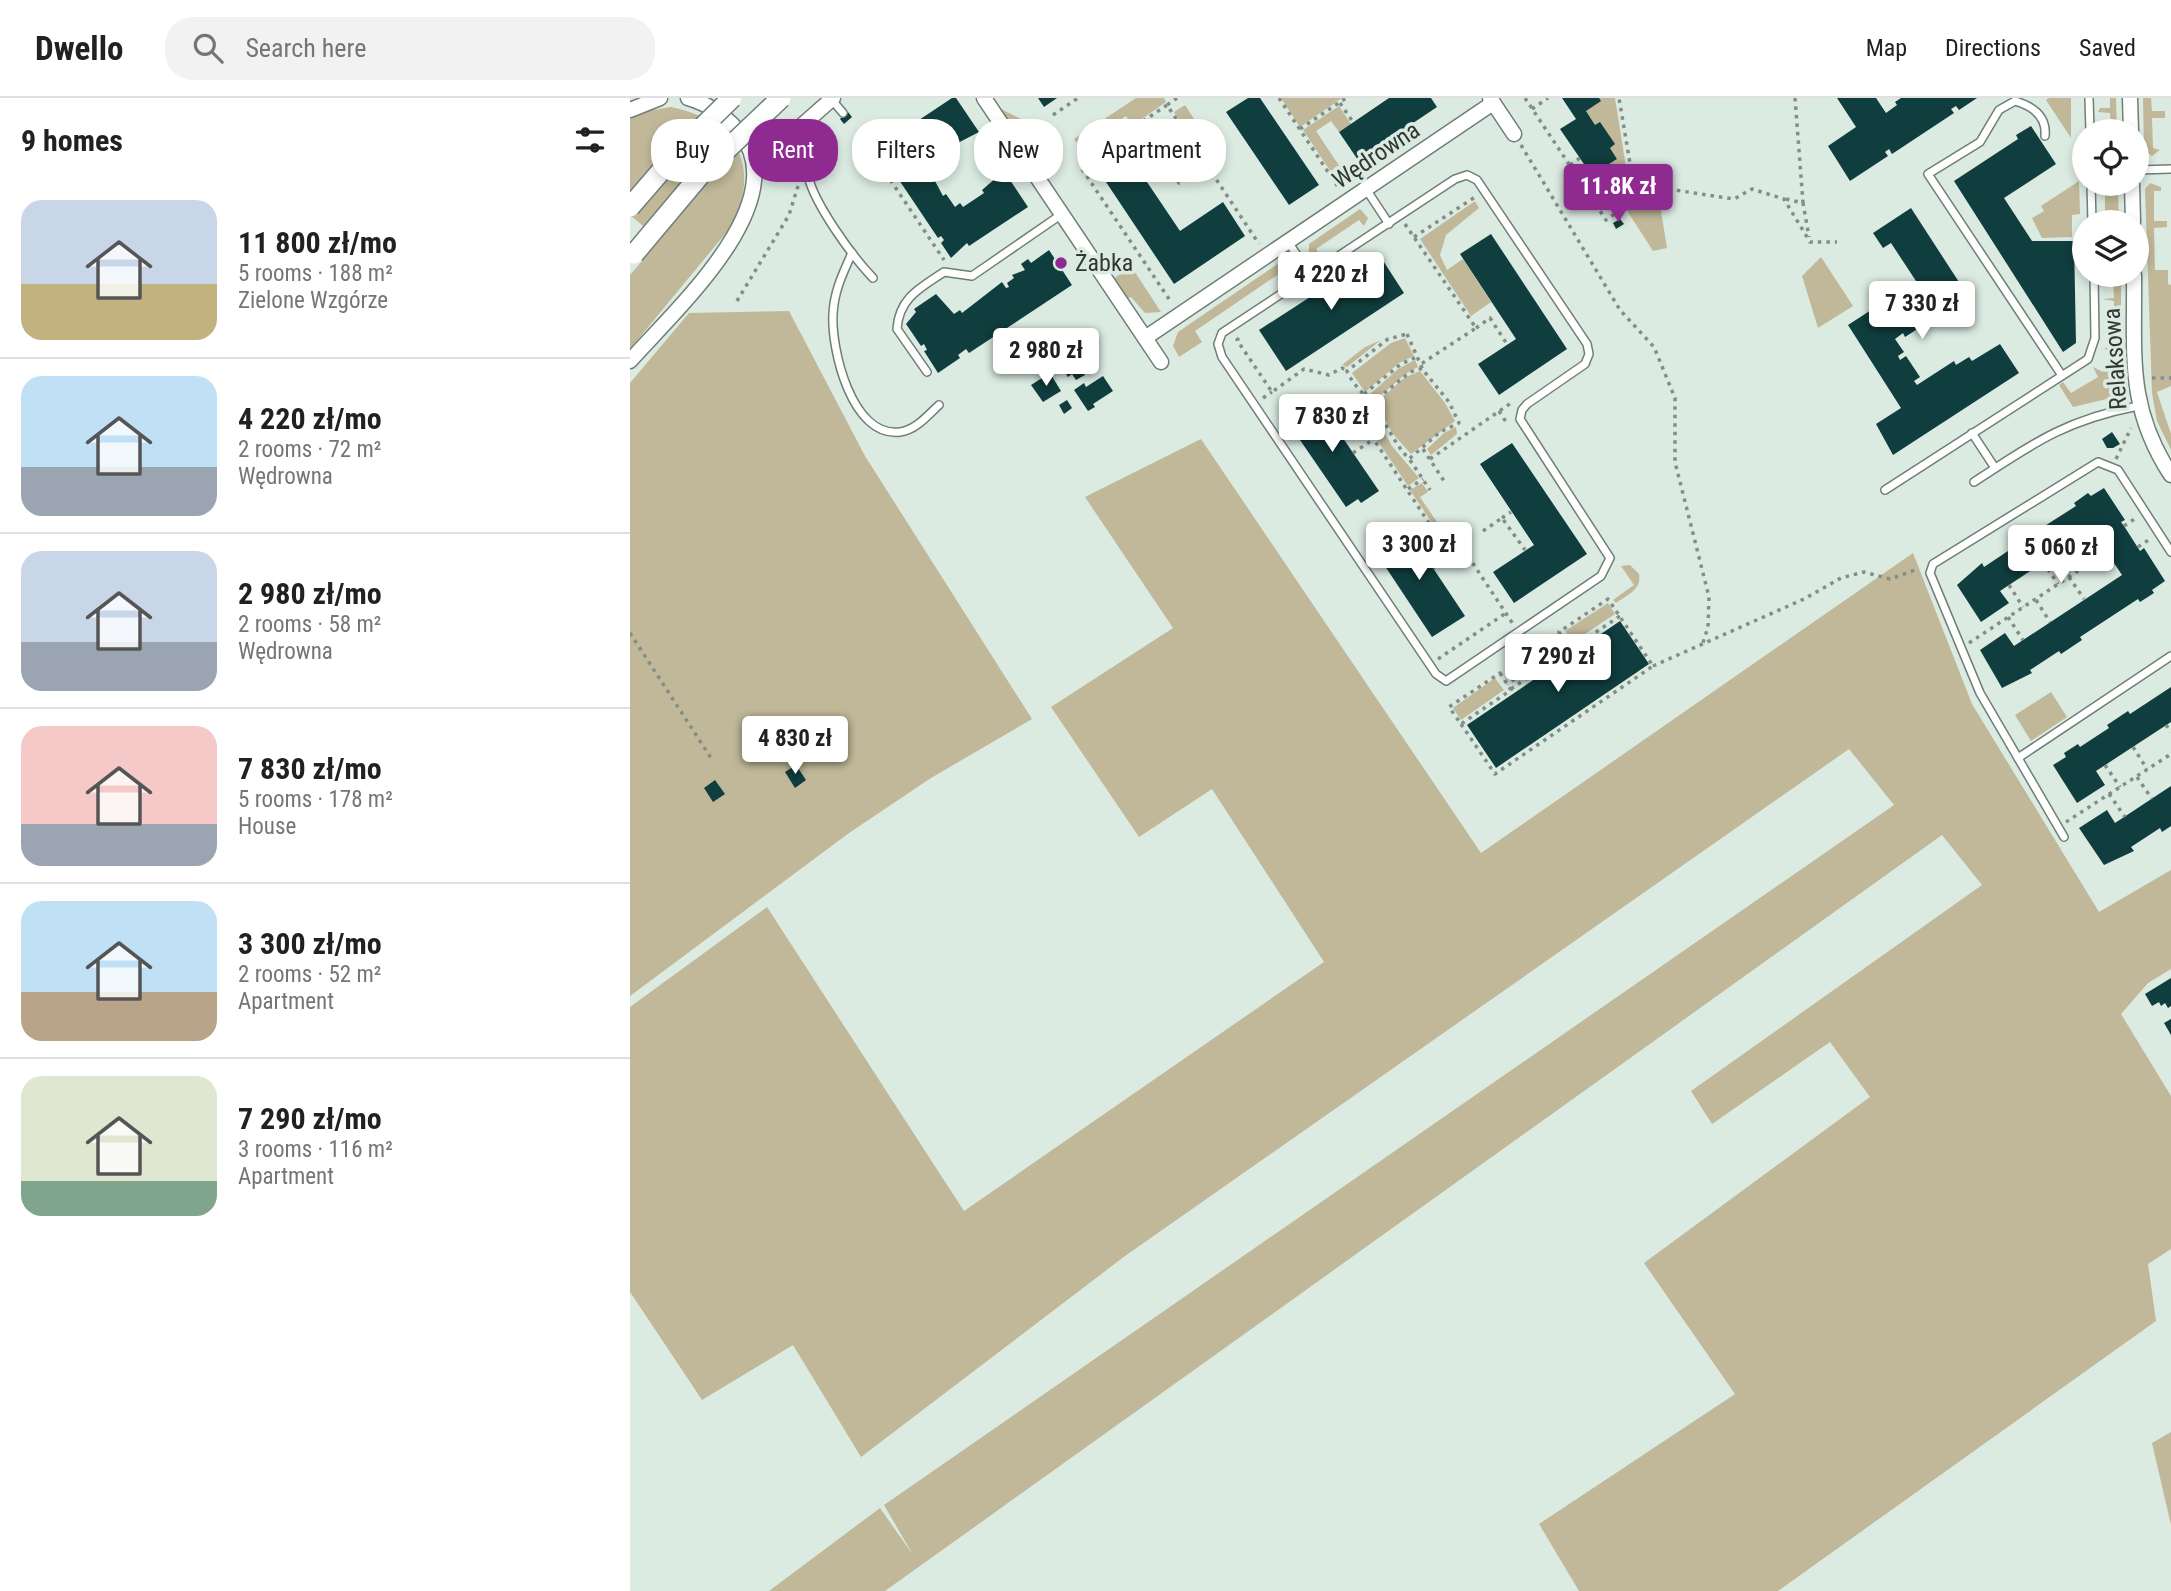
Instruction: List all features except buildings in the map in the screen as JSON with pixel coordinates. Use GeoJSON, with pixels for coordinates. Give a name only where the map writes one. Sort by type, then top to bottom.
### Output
{"type":"FeatureCollection","features":[{"type":"Feature","properties":{"kind":"main road"},"geometry":{"type":"LineString","coordinates":[[630,207],[673,157],[732,98]]}},
{"type":"Feature","properties":{"kind":"main road"},"geometry":{"type":"LineString","coordinates":[[634,254],[702,173],[781,98]]}},
{"type":"Feature","properties":{"kind":"street"},"geometry":{"type":"LineString","coordinates":[[630,110],[660,98]]}},
{"type":"Feature","properties":{"kind":"street"},"geometry":{"type":"LineString","coordinates":[[688,98],[720,113],[748,145]]}},
{"type":"Feature","properties":{"kind":"street"},"geometry":{"type":"LineString","coordinates":[[984,98],[1161,362]]}},
{"type":"Feature","properties":{"kind":"street"},"geometry":{"type":"LineString","coordinates":[[2130,98],[2131,119]]}},
{"type":"Feature","properties":{"kind":"street"},"geometry":{"type":"LineString","coordinates":[[809,119],[832,99]]}},
{"type":"Feature","properties":{"kind":"street"},"geometry":{"type":"LineString","coordinates":[[1492,100],[1514,134]]}},
{"type":"Feature","properties":{"kind":"street","name":"Wędrowna"},"geometry":{"type":"LineString","coordinates":[[1145,338],[1366,189],[1492,100]]}},
{"type":"Feature","properties":{"kind":"street"},"geometry":{"type":"LineString","coordinates":[[630,361],[738,231],[749,210],[754,182]]}},
{"type":"Feature","properties":{"kind":"street","name":"Relaksowa"},"geometry":{"type":"LineString","coordinates":[[2134,287],[2138,406],[2151,442],[2171,475]]}},
{"type":"Feature","properties":{"kind":"lane"},"geometry":{"type":"LineString","coordinates":[[2089,98],[2090,119]]}},
{"type":"Feature","properties":{"kind":"lane"},"geometry":{"type":"LineString","coordinates":[[832,99],[843,113]]}},
{"type":"Feature","properties":{"kind":"lane"},"geometry":{"type":"LineString","coordinates":[[2045,136],[2046,128],[2036,111],[2014,99],[1998,110],[1980,142],[1928,174],[2061,374]]}},
{"type":"Feature","properties":{"kind":"lane"},"geometry":{"type":"LineString","coordinates":[[2149,170],[2171,169]]}},
{"type":"Feature","properties":{"kind":"lane"},"geometry":{"type":"LineString","coordinates":[[1472,176],[1587,345],[1589,354],[1585,364],[1527,404],[1520,419],[1610,558],[1601,576],[1449,681],[1443,681],[1436,674],[1219,351],[1219,338],[1222,333],[1400,216],[1455,179],[1472,176]]}},
{"type":"Feature","properties":{"kind":"lane"},"geometry":{"type":"LineString","coordinates":[[810,182],[835,229],[873,278]]}},
{"type":"Feature","properties":{"kind":"lane"},"geometry":{"type":"LineString","coordinates":[[1366,189],[1389,224]]}},
{"type":"Feature","properties":{"kind":"lane"},"geometry":{"type":"LineString","coordinates":[[927,372],[897,329],[898,318],[909,295],[944,272],[972,276],[1062,215]]}},
{"type":"Feature","properties":{"kind":"lane"},"geometry":{"type":"LineString","coordinates":[[1287,242],[1310,275]]}},
{"type":"Feature","properties":{"kind":"lane"},"geometry":{"type":"LineString","coordinates":[[852,253],[835,290],[833,317],[840,367],[850,393],[867,421],[879,430],[899,432],[914,428],[939,405]]}},
{"type":"Feature","properties":{"kind":"lane"},"geometry":{"type":"LineString","coordinates":[[1885,490],[2088,359],[2095,347],[2094,287]]}},
{"type":"Feature","properties":{"kind":"lane"},"geometry":{"type":"LineString","coordinates":[[1974,482],[2059,428],[2089,417],[2138,406]]}},
{"type":"Feature","properties":{"kind":"lane"},"geometry":{"type":"LineString","coordinates":[[1972,433],[1995,468]]}},
{"type":"Feature","properties":{"kind":"lane"},"geometry":{"type":"LineString","coordinates":[[2064,837],[1980,693],[1930,573],[1933,564],[2098,462],[2112,466],[2171,552]]}},
{"type":"Feature","properties":{"kind":"lane"},"geometry":{"type":"LineString","coordinates":[[2018,758],[2171,656]]}},
{"type":"Feature","properties":{"kind":"path"},"geometry":{"type":"LineString","coordinates":[[1053,115],[1078,98]]}},
{"type":"Feature","properties":{"kind":"path"},"geometry":{"type":"LineString","coordinates":[[1146,119],[1177,98]]}},
{"type":"Feature","properties":{"kind":"path"},"geometry":{"type":"LineString","coordinates":[[1279,98],[1342,194]]}},
{"type":"Feature","properties":{"kind":"path"},"geometry":{"type":"LineString","coordinates":[[1300,129],[1346,98]]}},
{"type":"Feature","properties":{"kind":"path"},"geometry":{"type":"LineString","coordinates":[[1525,98],[1605,220],[1636,200],[1668,189],[1734,199],[1752,189],[1802,203]]}},
{"type":"Feature","properties":{"kind":"path"},"geometry":{"type":"LineString","coordinates":[[1532,109],[1548,98]]}},
{"type":"Feature","properties":{"kind":"path"},"geometry":{"type":"LineString","coordinates":[[1619,98],[1636,200]]}},
{"type":"Feature","properties":{"kind":"path"},"geometry":{"type":"LineString","coordinates":[[1795,98],[1802,203],[1810,242]]}},
{"type":"Feature","properties":{"kind":"path"},"geometry":{"type":"LineString","coordinates":[[1340,103],[1353,122]]}},
{"type":"Feature","properties":{"kind":"path"},"geometry":{"type":"LineString","coordinates":[[1167,105],[1176,119]]}},
{"type":"Feature","properties":{"kind":"path"},"geometry":{"type":"LineString","coordinates":[[1514,134],[1620,310],[1654,347],[1675,398],[1675,461],[1709,597],[1708,627],[1702,646]]}},
{"type":"Feature","properties":{"kind":"path"},"geometry":{"type":"LineString","coordinates":[[1570,165],[1580,158]]}},
{"type":"Feature","properties":{"kind":"path"},"geometry":{"type":"LineString","coordinates":[[892,182],[953,273]]}},
{"type":"Feature","properties":{"kind":"path"},"geometry":{"type":"LineString","coordinates":[[1091,182],[1174,306]]}},
{"type":"Feature","properties":{"kind":"path"},"geometry":{"type":"LineString","coordinates":[[1217,182],[1261,247]]}},
{"type":"Feature","properties":{"kind":"path"},"geometry":{"type":"LineString","coordinates":[[737,301],[789,215],[799,183]]}},
{"type":"Feature","properties":{"kind":"path"},"geometry":{"type":"LineString","coordinates":[[1414,237],[1474,196],[1480,206]]}},
{"type":"Feature","properties":{"kind":"path"},"geometry":{"type":"LineString","coordinates":[[1784,199],[1810,242]]}},
{"type":"Feature","properties":{"kind":"path"},"geometry":{"type":"LineString","coordinates":[[1400,216],[1476,328]]}},
{"type":"Feature","properties":{"kind":"path"},"geometry":{"type":"LineString","coordinates":[[1810,242],[1836,242]]}},
{"type":"Feature","properties":{"kind":"path"},"geometry":{"type":"LineString","coordinates":[[1371,404],[1410,372],[1490,318],[1507,344]]}},
{"type":"Feature","properties":{"kind":"path"},"geometry":{"type":"LineString","coordinates":[[1248,332],[1237,340],[1272,392]]}},
{"type":"Feature","properties":{"kind":"path"},"geometry":{"type":"LineString","coordinates":[[1347,371],[1388,340],[1407,334],[1422,366],[1449,402],[1460,423],[1440,432],[1409,459]]}},
{"type":"Feature","properties":{"kind":"path"},"geometry":{"type":"LineString","coordinates":[[1364,394],[1401,364],[1419,356]]}},
{"type":"Feature","properties":{"kind":"path"},"geometry":{"type":"LineString","coordinates":[[1268,408],[1262,399],[1304,369],[1329,375],[1342,368],[1378,411],[1389,435],[1430,490]]}},
{"type":"Feature","properties":{"kind":"path"},"geometry":{"type":"LineString","coordinates":[[2149,378],[2171,378]]}},
{"type":"Feature","properties":{"kind":"path"},"geometry":{"type":"LineString","coordinates":[[1430,459],[1519,397]]}},
{"type":"Feature","properties":{"kind":"path"},"geometry":{"type":"LineString","coordinates":[[1378,411],[1363,423],[1450,555],[1433,568]]}},
{"type":"Feature","properties":{"kind":"path"},"geometry":{"type":"LineString","coordinates":[[1499,411],[1513,432]]}},
{"type":"Feature","properties":{"kind":"path"},"geometry":{"type":"LineString","coordinates":[[2112,466],[2132,426]]}},
{"type":"Feature","properties":{"kind":"path"},"geometry":{"type":"LineString","coordinates":[[1353,453],[1374,439]]}},
{"type":"Feature","properties":{"kind":"path"},"geometry":{"type":"LineString","coordinates":[[1423,449],[1444,481]]}},
{"type":"Feature","properties":{"kind":"path"},"geometry":{"type":"LineString","coordinates":[[1408,489],[1423,479]]}},
{"type":"Feature","properties":{"kind":"path"},"geometry":{"type":"LineString","coordinates":[[1483,531],[1511,512]]}},
{"type":"Feature","properties":{"kind":"path"},"geometry":{"type":"LineString","coordinates":[[1502,518],[1525,551]]}},
{"type":"Feature","properties":{"kind":"path"},"geometry":{"type":"LineString","coordinates":[[2124,526],[2137,518]]}},
{"type":"Feature","properties":{"kind":"path"},"geometry":{"type":"LineString","coordinates":[[2138,547],[2150,539]]}},
{"type":"Feature","properties":{"kind":"path"},"geometry":{"type":"LineString","coordinates":[[2100,542],[2092,546],[2106,568],[2114,563]]}},
{"type":"Feature","properties":{"kind":"path"},"geometry":{"type":"LineString","coordinates":[[1468,556],[1514,624],[1524,617]]}},
{"type":"Feature","properties":{"kind":"path"},"geometry":{"type":"LineString","coordinates":[[1962,648],[2099,557]]}},
{"type":"Feature","properties":{"kind":"path"},"geometry":{"type":"LineString","coordinates":[[2043,562],[2058,584]]}},
{"type":"Feature","properties":{"kind":"path"},"geometry":{"type":"LineString","coordinates":[[1511,690],[1500,673],[1450,707],[1495,774],[1653,666],[1804,599],[1841,578],[1864,572],[1890,579],[1933,564]]}},
{"type":"Feature","properties":{"kind":"path"},"geometry":{"type":"LineString","coordinates":[[2069,577],[2084,599]]}},
{"type":"Feature","properties":{"kind":"path"},"geometry":{"type":"LineString","coordinates":[[2009,585],[2023,607]]}},
{"type":"Feature","properties":{"kind":"path"},"geometry":{"type":"LineString","coordinates":[[1507,684],[1566,643],[1559,632],[1608,599],[1653,666]]}},
{"type":"Feature","properties":{"kind":"path"},"geometry":{"type":"LineString","coordinates":[[2035,599],[2050,622]]}},
{"type":"Feature","properties":{"kind":"path"},"geometry":{"type":"LineString","coordinates":[[1431,648],[1438,659],[1506,613]]}},
{"type":"Feature","properties":{"kind":"path"},"geometry":{"type":"LineString","coordinates":[[1461,724],[1619,616]]}},
{"type":"Feature","properties":{"kind":"path"},"geometry":{"type":"LineString","coordinates":[[2008,617],[2023,640]]}},
{"type":"Feature","properties":{"kind":"path"},"geometry":{"type":"LineString","coordinates":[[630,633],[710,758]]}},
{"type":"Feature","properties":{"kind":"path"},"geometry":{"type":"LineString","coordinates":[[2166,725],[2171,732]]}},
{"type":"Feature","properties":{"kind":"path"},"geometry":{"type":"LineString","coordinates":[[2133,747],[2147,769]]}},
{"type":"Feature","properties":{"kind":"path"},"geometry":{"type":"LineString","coordinates":[[2059,827],[2171,754]]}},
{"type":"Feature","properties":{"kind":"path"},"geometry":{"type":"LineString","coordinates":[[2105,765],[2120,787]]}},
{"type":"Feature","properties":{"kind":"path"},"geometry":{"type":"LineString","coordinates":[[2137,777],[2152,799]]}},
{"type":"Feature","properties":{"kind":"path"},"geometry":{"type":"LineString","coordinates":[[2109,794],[2125,817]]}},
{"type":"Feature","properties":{"kind":"shaded area"},"geometry":{"type":"Polygon","coordinates":[[[993,98],[1001,109],[1021,119],[1007,119],[993,98]]]}},
{"type":"Feature","properties":{"kind":"shaded area"},"geometry":{"type":"Polygon","coordinates":[[[1136,98],[1164,98],[1166,102],[1142,119],[1128,119],[1126,116],[1122,119],[1104,119],[1136,98]]]}},
{"type":"Feature","properties":{"kind":"shaded area"},"geometry":{"type":"Polygon","coordinates":[[[1281,98],[1342,98],[1300,127],[1281,98]]]}},
{"type":"Feature","properties":{"kind":"shaded area"},"geometry":{"type":"Polygon","coordinates":[[[1599,98],[1615,98],[1631,198],[1614,209],[1601,189],[1615,179],[1606,166],[1617,159],[1586,111],[1599,98]]]}},
{"type":"Feature","properties":{"kind":"shaded area"},"geometry":{"type":"Polygon","coordinates":[[[2071,98],[2071,138],[2046,100],[2071,98]]]}},
{"type":"Feature","properties":{"kind":"shaded area"},"geometry":{"type":"Polygon","coordinates":[[[2110,98],[2116,98],[2117,119],[2110,119],[2110,113],[2098,112],[2100,108],[2110,108],[2110,98]]]}},
{"type":"Feature","properties":{"kind":"shaded area"},"geometry":{"type":"Polygon","coordinates":[[[2143,98],[2151,98],[2152,111],[2165,111],[2165,118],[2152,118],[2153,148],[2160,150],[2152,156],[2149,154],[2149,119],[2143,119],[2143,98]]]}},
{"type":"Feature","properties":{"kind":"shaded area"},"geometry":{"type":"Polygon","coordinates":[[[1185,105],[1194,119],[1179,119],[1174,112],[1185,105]]]}},
{"type":"Feature","properties":{"kind":"shaded area"},"geometry":{"type":"Polygon","coordinates":[[[1339,106],[1351,124],[1339,132],[1331,121],[1316,131],[1348,179],[1349,185],[1343,190],[1303,130],[1339,106]]]}},
{"type":"Feature","properties":{"kind":"shaded area"},"geometry":{"type":"Polygon","coordinates":[[[671,107],[705,119],[651,119],[651,182],[734,182],[734,145],[743,167],[744,186],[740,206],[730,228],[630,349],[630,275],[660,240],[630,215],[630,119],[641,112],[671,107]]]}},
{"type":"Feature","properties":{"kind":"shaded area"},"geometry":{"type":"Polygon","coordinates":[[[2149,184],[2161,187],[2161,191],[2154,191],[2154,221],[2167,221],[2167,227],[2154,228],[2155,270],[2168,270],[2168,284],[2171,285],[2171,386],[2157,392],[2171,434],[2171,450],[2157,421],[2152,393],[2149,210],[2146,210],[2145,196],[2149,196],[2149,184]]]}},
{"type":"Feature","properties":{"kind":"shaded area"},"geometry":{"type":"Polygon","coordinates":[[[2072,186],[2072,196],[2079,196],[2080,210],[2072,210],[2072,237],[2042,238],[2032,218],[2044,211],[2041,206],[2072,186]]]}},
{"type":"Feature","properties":{"kind":"shaded area"},"geometry":{"type":"Polygon","coordinates":[[[2105,196],[2118,196],[2119,210],[2105,210],[2105,196]]]}},
{"type":"Feature","properties":{"kind":"shaded area"},"geometry":{"type":"Polygon","coordinates":[[[1659,199],[1667,248],[1653,251],[1626,209],[1638,201],[1659,199]]]}},
{"type":"Feature","properties":{"kind":"shaded area"},"geometry":{"type":"Polygon","coordinates":[[[1475,201],[1479,208],[1446,235],[1440,255],[1447,270],[1463,259],[1491,302],[1471,316],[1420,239],[1475,201]]]}},
{"type":"Feature","properties":{"kind":"shaded area"},"geometry":{"type":"Polygon","coordinates":[[[1360,209],[1368,218],[1364,226],[1359,220],[1316,249],[1320,255],[1309,252],[1309,244],[1360,209]]]}},
{"type":"Feature","properties":{"kind":"shaded area"},"geometry":{"type":"Polygon","coordinates":[[[1821,257],[1853,306],[1818,328],[1802,276],[1821,257]]]}},
{"type":"Feature","properties":{"kind":"shaded area"},"geometry":{"type":"Polygon","coordinates":[[[1285,259],[1292,265],[1195,331],[1202,342],[1179,357],[1173,346],[1178,332],[1285,259]]]}},
{"type":"Feature","properties":{"kind":"shaded area"},"geometry":{"type":"Polygon","coordinates":[[[1131,266],[1161,312],[1145,313],[1131,297],[1126,299],[1113,279],[1131,266]]]}},
{"type":"Feature","properties":{"kind":"shaded area"},"geometry":{"type":"Polygon","coordinates":[[[2114,287],[2121,287],[2121,390],[2115,397],[2073,407],[2059,385],[2063,382],[2071,393],[2098,377],[2093,367],[2103,372],[2113,355],[2104,348],[2115,347],[2114,301],[2102,299],[2114,298],[2114,287]]]}},
{"type":"Feature","properties":{"kind":"shaded area"},"geometry":{"type":"Polygon","coordinates":[[[789,311],[865,456],[1032,719],[931,778],[849,833],[630,996],[630,383],[689,313],[789,311]]]}},
{"type":"Feature","properties":{"kind":"shaded area"},"geometry":{"type":"Polygon","coordinates":[[[1405,338],[1414,356],[1399,363],[1365,392],[1352,373],[1391,343],[1405,338]]]}},
{"type":"Feature","properties":{"kind":"shaded area"},"geometry":{"type":"Polygon","coordinates":[[[1381,340],[1347,367],[1342,365],[1365,347],[1381,340]]]}},
{"type":"Feature","properties":{"kind":"shaded area"},"geometry":{"type":"Polygon","coordinates":[[[1415,360],[1418,367],[1374,399],[1369,395],[1398,369],[1415,360]]]}},
{"type":"Feature","properties":{"kind":"shaded area"},"geometry":{"type":"Polygon","coordinates":[[[1420,371],[1445,403],[1455,421],[1411,454],[1393,434],[1376,403],[1404,378],[1420,371]]]}},
{"type":"Feature","properties":{"kind":"shaded area"},"geometry":{"type":"Polygon","coordinates":[[[1377,419],[1392,446],[1419,478],[1408,486],[1367,425],[1377,419]]]}},
{"type":"Feature","properties":{"kind":"shaded area"},"geometry":{"type":"Polygon","coordinates":[[[1456,427],[1457,434],[1431,455],[1427,449],[1444,433],[1456,427]]]}},
{"type":"Feature","properties":{"kind":"shaded area"},"geometry":{"type":"Polygon","coordinates":[[[1201,439],[1481,853],[1913,553],[1972,704],[2099,912],[2171,870],[2171,969],[2148,983],[2121,1014],[2171,1096],[2171,1249],[2148,1264],[2156,1321],[1778,1591],[1579,1591],[1539,1524],[1735,1394],[1644,1263],[1870,1097],[1830,1042],[1712,1124],[1691,1091],[1982,885],[1942,835],[885,1591],[769,1591],[880,1508],[913,1555],[884,1505],[1894,805],[1849,749],[1125,1256],[861,1457],[793,1345],[702,1400],[630,1292],[630,1007],[767,907],[964,1211],[1324,962],[1212,789],[1139,837],[1051,707],[1173,628],[1085,497],[1201,439]]]}},
{"type":"Feature","properties":{"kind":"shaded area"},"geometry":{"type":"Polygon","coordinates":[[[1422,483],[1428,492],[1420,497],[1458,553],[1454,556],[1410,490],[1422,483]]]}},
{"type":"Feature","properties":{"kind":"shaded area"},"geometry":{"type":"Polygon","coordinates":[[[1630,565],[1639,574],[1638,584],[1633,592],[1616,603],[1613,600],[1634,585],[1621,566],[1630,565]]]}},
{"type":"Feature","properties":{"kind":"shaded area"},"geometry":{"type":"Polygon","coordinates":[[[1608,603],[1615,614],[1573,642],[1565,631],[1608,603]]]}},
{"type":"Feature","properties":{"kind":"shaded area"},"geometry":{"type":"Polygon","coordinates":[[[1495,678],[1504,690],[1461,720],[1453,708],[1495,678]]]}},
{"type":"Feature","properties":{"kind":"shaded area"},"geometry":{"type":"Polygon","coordinates":[[[2051,692],[2067,717],[2031,741],[2015,715],[2051,692]]]}},
{"type":"Feature","properties":{"kind":"shaded area"},"geometry":{"type":"Polygon","coordinates":[[[2171,1432],[2171,1525],[2152,1443],[2171,1432]]]}},
{"type":"Feature","properties":{"kind":"place","name":"Żabka"},"geometry":{"type":"Point","coordinates":[1061,263]}}]}
